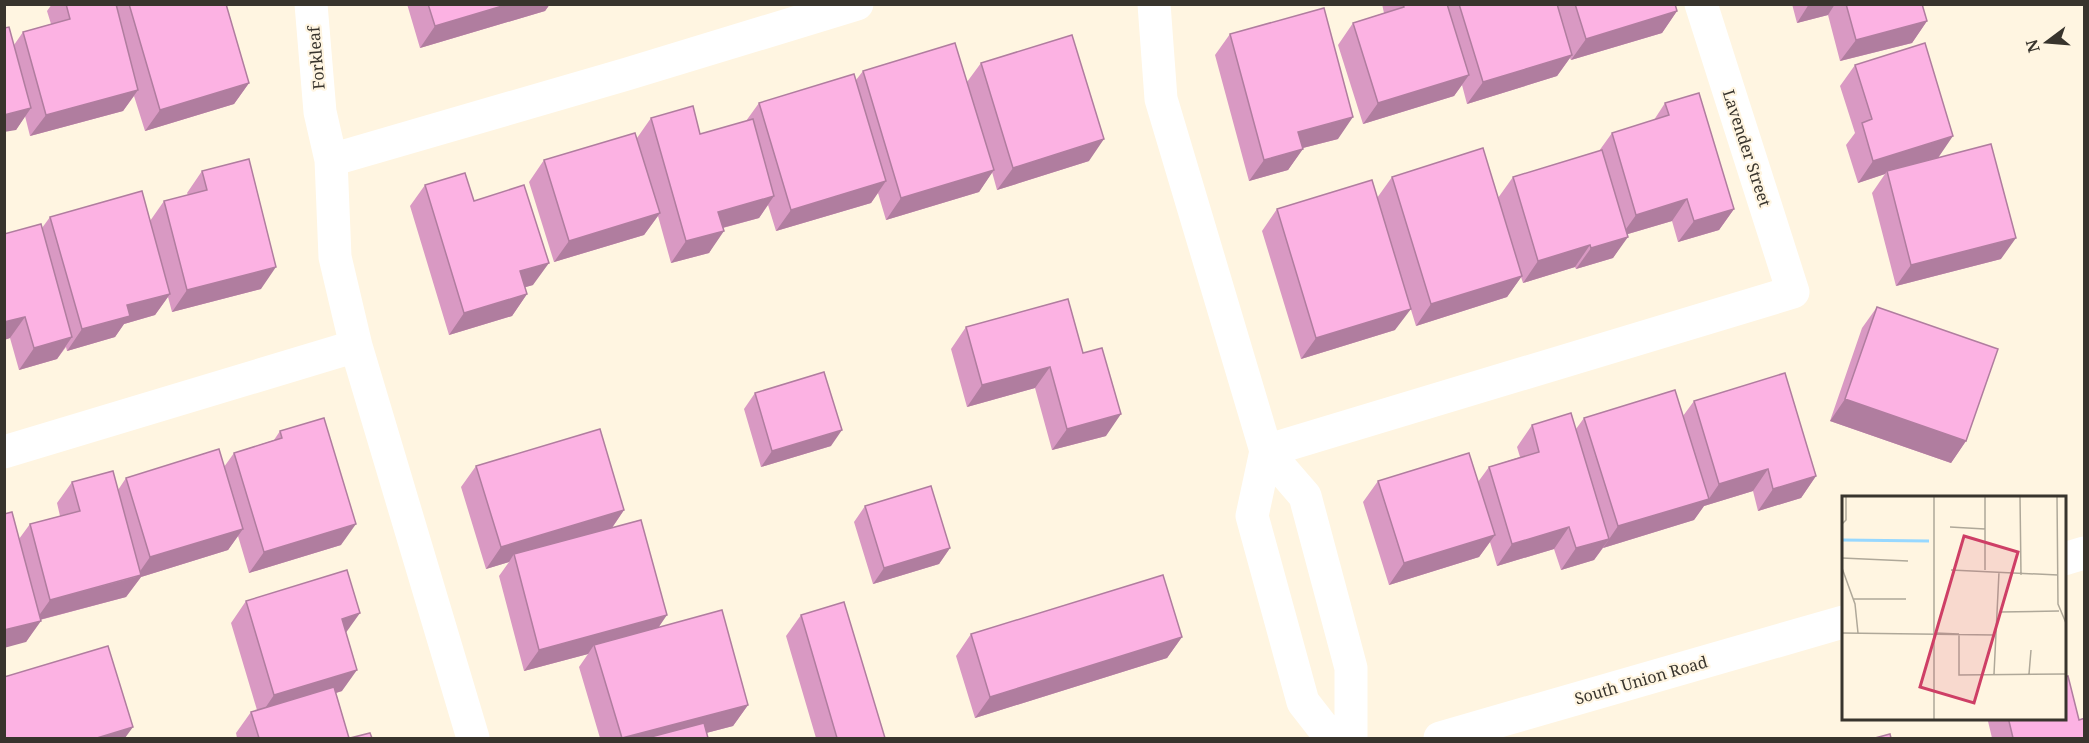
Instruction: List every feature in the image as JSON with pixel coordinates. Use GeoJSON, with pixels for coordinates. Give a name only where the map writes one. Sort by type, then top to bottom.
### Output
{"type":"FeatureCollection","features":[{"type":"Feature","properties":{"kind":"street","name":"Forkleaf"},"geometry":{"type":"LineString","coordinates":[[311,4],[320,112],[331,160],[335,257],[356,346],[473,738]]}},
{"type":"Feature","properties":{"kind":"street"},"geometry":{"type":"LineString","coordinates":[[1154,4],[1161,99],[1266,451],[1305,496],[1351,668],[1351,738]]}},
{"type":"Feature","properties":{"kind":"street","name":"Lavender Street"},"geometry":{"type":"LineString","coordinates":[[1266,451],[1793,292],[1701,4]]}},
{"type":"Feature","properties":{"kind":"street"},"geometry":{"type":"LineString","coordinates":[[331,160],[627,74],[848,5]]}},
{"type":"Feature","properties":{"kind":"street"},"geometry":{"type":"LineString","coordinates":[[4,452],[356,346]]}},
{"type":"Feature","properties":{"kind":"street"},"geometry":{"type":"LineString","coordinates":[[1266,451],[1252,516],[1303,702],[1331,738]]}},
{"type":"Feature","properties":{"kind":"street"},"geometry":{"type":"LineString","coordinates":[[2065,558],[2085,552]]}},
{"type":"Feature","properties":{"kind":"street","name":"South Union Road"},"geometry":{"type":"LineString","coordinates":[[1440,738],[1842,622]]}},
{"type":"Feature","properties":{"kind":"building"},"geometry":{"type":"Polygon","coordinates":[[[66,4],[116,4],[138,90],[46,115],[23,32],[70,19],[66,4]]]}},
{"type":"Feature","properties":{"kind":"building"},"geometry":{"type":"Polygon","coordinates":[[[129,4],[226,4],[249,83],[160,110],[129,4]]]}},
{"type":"Feature","properties":{"kind":"building"},"geometry":{"type":"Polygon","coordinates":[[[428,4],[509,4],[435,26],[428,4]]]}},
{"type":"Feature","properties":{"kind":"building"},"geometry":{"type":"Polygon","coordinates":[[[1403,4],[1447,4],[1469,75],[1378,103],[1353,23],[1404,7],[1403,4]]]}},
{"type":"Feature","properties":{"kind":"building"},"geometry":{"type":"Polygon","coordinates":[[[1459,4],[1557,4],[1572,55],[1483,82],[1459,4]]]}},
{"type":"Feature","properties":{"kind":"building"},"geometry":{"type":"Polygon","coordinates":[[[1575,4],[1675,4],[1677,11],[1586,39],[1575,4]]]}},
{"type":"Feature","properties":{"kind":"building"},"geometry":{"type":"Polygon","coordinates":[[[1846,4],[1922,4],[1927,21],[1856,40],[1846,4]]]}},
{"type":"Feature","properties":{"kind":"building"},"geometry":{"type":"Polygon","coordinates":[[[1324,8],[1353,117],[1298,132],[1303,149],[1264,160],[1230,34],[1324,8]]]}},
{"type":"Feature","properties":{"kind":"building"},"geometry":{"type":"Polygon","coordinates":[[[9,27],[31,108],[4,115],[4,28],[9,27]]]}},
{"type":"Feature","properties":{"kind":"building"},"geometry":{"type":"Polygon","coordinates":[[[1072,35],[1104,139],[1013,168],[981,63],[1072,35]]]}},
{"type":"Feature","properties":{"kind":"building"},"geometry":{"type":"Polygon","coordinates":[[[955,43],[994,170],[901,198],[863,71],[955,43]]]}},
{"type":"Feature","properties":{"kind":"building"},"geometry":{"type":"Polygon","coordinates":[[[1925,43],[1953,136],[1873,161],[1862,123],[1872,119],[1855,65],[1925,43]]]}},
{"type":"Feature","properties":{"kind":"building"},"geometry":{"type":"Polygon","coordinates":[[[854,74],[886,181],[791,210],[759,103],[854,74]]]}},
{"type":"Feature","properties":{"kind":"building"},"geometry":{"type":"Polygon","coordinates":[[[1699,93],[1734,209],[1694,221],[1687,199],[1636,215],[1612,133],[1669,115],[1665,103],[1699,93]]]}},
{"type":"Feature","properties":{"kind":"building"},"geometry":{"type":"Polygon","coordinates":[[[693,106],[700,134],[753,119],[774,196],[718,212],[724,231],[686,241],[651,118],[693,106]]]}},
{"type":"Feature","properties":{"kind":"building"},"geometry":{"type":"Polygon","coordinates":[[[635,133],[660,213],[569,241],[544,160],[635,133]]]}},
{"type":"Feature","properties":{"kind":"building"},"geometry":{"type":"Polygon","coordinates":[[[1991,144],[2016,238],[1911,265],[1887,171],[1991,144]]]}},
{"type":"Feature","properties":{"kind":"building"},"geometry":{"type":"Polygon","coordinates":[[[1483,148],[1522,276],[1431,304],[1392,177],[1483,148]]]}},
{"type":"Feature","properties":{"kind":"building"},"geometry":{"type":"Polygon","coordinates":[[[1602,150],[1628,237],[1591,248],[1590,245],[1538,261],[1513,177],[1602,150]]]}},
{"type":"Feature","properties":{"kind":"building"},"geometry":{"type":"Polygon","coordinates":[[[249,159],[276,267],[187,290],[164,201],[207,190],[202,171],[249,159]]]}},
{"type":"Feature","properties":{"kind":"building"},"geometry":{"type":"Polygon","coordinates":[[[465,173],[474,201],[524,185],[549,263],[520,271],[527,294],[464,313],[425,185],[465,173]]]}},
{"type":"Feature","properties":{"kind":"building"},"geometry":{"type":"Polygon","coordinates":[[[1372,180],[1411,309],[1316,338],[1277,209],[1372,180]]]}},
{"type":"Feature","properties":{"kind":"building"},"geometry":{"type":"Polygon","coordinates":[[[142,191],[170,294],[127,305],[130,316],[82,329],[50,217],[142,191]]]}},
{"type":"Feature","properties":{"kind":"building"},"geometry":{"type":"Polygon","coordinates":[[[41,224],[72,337],[34,348],[25,317],[4,322],[4,234],[41,224]]]}},
{"type":"Feature","properties":{"kind":"building"},"geometry":{"type":"Polygon","coordinates":[[[1068,299],[1083,353],[1102,348],[1121,414],[1067,429],[1050,367],[982,385],[966,327],[1068,299]]]}},
{"type":"Feature","properties":{"kind":"building"},"geometry":{"type":"Polygon","coordinates":[[[1877,307],[1998,349],[1966,441],[1845,399],[1877,307]]]}},
{"type":"Feature","properties":{"kind":"building"},"geometry":{"type":"Polygon","coordinates":[[[824,372],[842,430],[772,451],[755,393],[824,372]]]}},
{"type":"Feature","properties":{"kind":"building"},"geometry":{"type":"Polygon","coordinates":[[[1785,373],[1816,476],[1773,489],[1768,469],[1719,484],[1694,401],[1785,373]]]}},
{"type":"Feature","properties":{"kind":"building"},"geometry":{"type":"Polygon","coordinates":[[[1675,390],[1709,499],[1618,526],[1584,418],[1675,390]]]}},
{"type":"Feature","properties":{"kind":"building"},"geometry":{"type":"Polygon","coordinates":[[[1571,413],[1609,539],[1576,548],[1569,527],[1512,544],[1489,467],[1539,452],[1532,425],[1571,413]]]}},
{"type":"Feature","properties":{"kind":"building"},"geometry":{"type":"Polygon","coordinates":[[[324,418],[356,524],[264,552],[234,453],[282,438],[280,431],[324,418]]]}},
{"type":"Feature","properties":{"kind":"building"},"geometry":{"type":"Polygon","coordinates":[[[600,429],[624,510],[501,547],[476,466],[600,429]]]}},
{"type":"Feature","properties":{"kind":"building"},"geometry":{"type":"Polygon","coordinates":[[[219,449],[243,529],[150,557],[126,478],[219,449]]]}},
{"type":"Feature","properties":{"kind":"building"},"geometry":{"type":"Polygon","coordinates":[[[1469,453],[1495,535],[1404,563],[1378,481],[1469,453]]]}},
{"type":"Feature","properties":{"kind":"building"},"geometry":{"type":"Polygon","coordinates":[[[113,471],[141,575],[50,600],[30,524],[80,511],[72,482],[113,471]]]}},
{"type":"Feature","properties":{"kind":"building"},"geometry":{"type":"Polygon","coordinates":[[[931,486],[950,548],[884,568],[865,506],[931,486]]]}},
{"type":"Feature","properties":{"kind":"building"},"geometry":{"type":"Polygon","coordinates":[[[12,512],[41,621],[4,630],[4,514],[12,512]]]}},
{"type":"Feature","properties":{"kind":"building"},"geometry":{"type":"Polygon","coordinates":[[[641,520],[667,615],[539,650],[514,554],[641,520]]]}},
{"type":"Feature","properties":{"kind":"building"},"geometry":{"type":"Polygon","coordinates":[[[347,570],[360,613],[342,619],[357,670],[274,695],[246,601],[347,570]]]}},
{"type":"Feature","properties":{"kind":"building"},"geometry":{"type":"Polygon","coordinates":[[[1163,575],[1182,637],[990,697],[971,634],[1163,575]]]}},
{"type":"Feature","properties":{"kind":"building"},"geometry":{"type":"Polygon","coordinates":[[[844,602],[885,738],[837,738],[801,615],[844,602]]]}},
{"type":"Feature","properties":{"kind":"building"},"geometry":{"type":"Polygon","coordinates":[[[722,610],[748,705],[622,738],[594,645],[722,610]]]}},
{"type":"Feature","properties":{"kind":"building"},"geometry":{"type":"Polygon","coordinates":[[[108,646],[133,727],[97,738],[4,738],[4,677],[108,646]]]}},
{"type":"Feature","properties":{"kind":"building"},"geometry":{"type":"Polygon","coordinates":[[[2068,676],[2079,720],[2085,718],[2085,738],[2013,738],[2008,719],[2065,719],[2065,677],[2068,676]]]}},
{"type":"Feature","properties":{"kind":"building"},"geometry":{"type":"Polygon","coordinates":[[[334,687],[349,738],[259,738],[251,712],[334,687]]]}},
{"type":"Feature","properties":{"kind":"building"},"geometry":{"type":"Polygon","coordinates":[[[704,723],[708,738],[647,738],[704,723]]]}},
{"type":"Feature","properties":{"kind":"building"},"geometry":{"type":"Polygon","coordinates":[[[370,733],[372,738],[350,738],[370,733]]]}},
{"type":"Feature","properties":{"kind":"building"},"geometry":{"type":"Polygon","coordinates":[[[1890,734],[1891,738],[1875,738],[1890,734]]]}}]}
